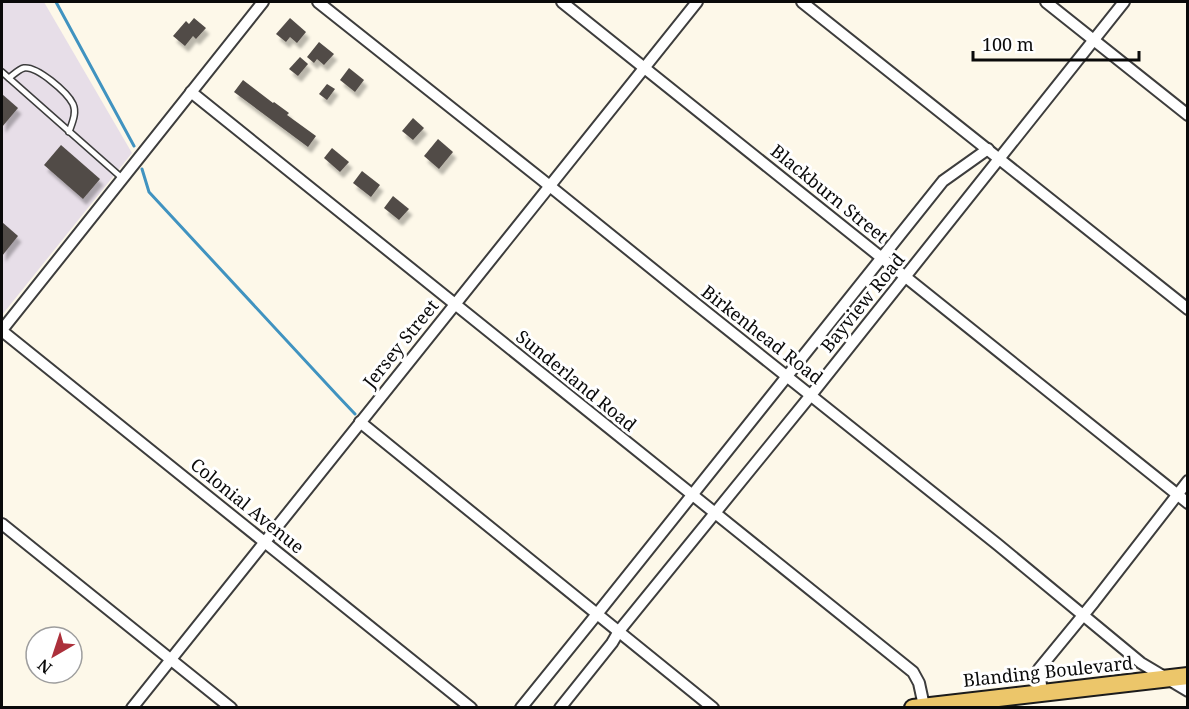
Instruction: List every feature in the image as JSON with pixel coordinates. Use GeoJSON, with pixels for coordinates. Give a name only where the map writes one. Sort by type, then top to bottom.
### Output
{"type":"FeatureCollection","features":[{"type":"Feature","properties":{"kind":"main road","name":"Blanding Boulevard"},"geometry":{"type":"LineString","coordinates":[[918,707],[1007,702],[1042,693],[1188,676]]}},
{"type":"Feature","properties":{"kind":"street"},"geometry":{"type":"LineString","coordinates":[[2,330],[263,2]]}},
{"type":"Feature","properties":{"kind":"street","name":"Birkenhead Road"},"geometry":{"type":"LineString","coordinates":[[318,2],[811,395],[1141,663],[1188,692]]}},
{"type":"Feature","properties":{"kind":"street","name":"Blackburn Street"},"geometry":{"type":"LineString","coordinates":[[562,2],[1188,503]]}},
{"type":"Feature","properties":{"kind":"street","name":"Jersey Street"},"geometry":{"type":"LineString","coordinates":[[132,708],[697,2]]}},
{"type":"Feature","properties":{"kind":"street"},"geometry":{"type":"LineString","coordinates":[[802,2],[1188,309]]}},
{"type":"Feature","properties":{"kind":"street"},"geometry":{"type":"LineString","coordinates":[[1046,2],[1188,115]]}},
{"type":"Feature","properties":{"kind":"street","name":"Bayview Road"},"geometry":{"type":"LineString","coordinates":[[560,708],[1124,2]]}},
{"type":"Feature","properties":{"kind":"street","name":"Sunderland Road"},"geometry":{"type":"LineString","coordinates":[[190,92],[914,672],[919,683],[918,707]]}},
{"type":"Feature","properties":{"kind":"street","name":"Bayview Road"},"geometry":{"type":"LineString","coordinates":[[521,708],[943,181],[988,149]]}},
{"type":"Feature","properties":{"kind":"street","name":"Colonial Avenue"},"geometry":{"type":"LineString","coordinates":[[2,330],[471,708]]}},
{"type":"Feature","properties":{"kind":"street"},"geometry":{"type":"LineString","coordinates":[[360,422],[713,708]]}},
{"type":"Feature","properties":{"kind":"street"},"geometry":{"type":"LineString","coordinates":[[1042,693],[1039,669],[1188,481]]}},
{"type":"Feature","properties":{"kind":"street"},"geometry":{"type":"LineString","coordinates":[[2,524],[231,708]]}},
{"type":"Feature","properties":{"kind":"lane"},"geometry":{"type":"LineString","coordinates":[[9,78],[22,68],[32,68],[44,74],[72,104],[74,114],[69,132]]}},
{"type":"Feature","properties":{"kind":"lane"},"geometry":{"type":"LineString","coordinates":[[2,72],[122,178]]}},
{"type":"Feature","properties":{"kind":"shaded area"},"geometry":{"type":"Polygon","coordinates":[[[4,2],[44,2],[132,153],[2,315],[2,5],[4,2]]]}},
{"type":"Feature","properties":{"kind":"building"},"geometry":{"type":"Polygon","coordinates":[[[194,18],[206,28],[196,39],[193,36],[185,46],[173,36],[186,21],[189,24],[194,18]]]}},
{"type":"Feature","properties":{"kind":"building"},"geometry":{"type":"Polygon","coordinates":[[[290,18],[306,32],[297,43],[290,37],[286,42],[276,34],[290,18]]]}},
{"type":"Feature","properties":{"kind":"building"},"geometry":{"type":"Polygon","coordinates":[[[319,42],[334,54],[324,65],[317,59],[314,63],[307,57],[319,42]]]}},
{"type":"Feature","properties":{"kind":"building"},"geometry":{"type":"Polygon","coordinates":[[[300,57],[308,64],[298,76],[289,69],[300,57]]]}},
{"type":"Feature","properties":{"kind":"building"},"geometry":{"type":"Polygon","coordinates":[[[349,68],[364,80],[355,92],[340,80],[349,68]]]}},
{"type":"Feature","properties":{"kind":"building"},"geometry":{"type":"Polygon","coordinates":[[[243,80],[289,113],[287,115],[316,136],[308,147],[234,92],[243,80]]]}},
{"type":"Feature","properties":{"kind":"building"},"geometry":{"type":"Polygon","coordinates":[[[327,84],[335,89],[327,100],[319,94],[327,84]]]}},
{"type":"Feature","properties":{"kind":"building"},"geometry":{"type":"Polygon","coordinates":[[[2,94],[18,108],[2,127],[2,94]]]}},
{"type":"Feature","properties":{"kind":"building"},"geometry":{"type":"Polygon","coordinates":[[[413,118],[424,128],[413,140],[402,131],[413,118]]]}},
{"type":"Feature","properties":{"kind":"building"},"geometry":{"type":"Polygon","coordinates":[[[438,139],[453,152],[439,169],[424,156],[438,139]]]}},
{"type":"Feature","properties":{"kind":"building"},"geometry":{"type":"Polygon","coordinates":[[[61,145],[100,179],[83,199],[44,165],[61,145]]]}},
{"type":"Feature","properties":{"kind":"building"},"geometry":{"type":"Polygon","coordinates":[[[332,148],[349,162],[340,172],[324,158],[332,148]]]}},
{"type":"Feature","properties":{"kind":"building"},"geometry":{"type":"Polygon","coordinates":[[[362,171],[380,185],[371,197],[353,183],[362,171]]]}},
{"type":"Feature","properties":{"kind":"building"},"geometry":{"type":"Polygon","coordinates":[[[393,196],[409,209],[399,220],[384,208],[393,196]]]}},
{"type":"Feature","properties":{"kind":"building"},"geometry":{"type":"Polygon","coordinates":[[[2,222],[18,236],[2,256],[2,222]]]}},
{"type":"Feature","properties":{"kind":"waterway"},"geometry":{"type":"LineString","coordinates":[[56,2],[134,146]]}},
{"type":"Feature","properties":{"kind":"waterway"},"geometry":{"type":"LineString","coordinates":[[142,169],[149,192],[355,414]]}}]}
